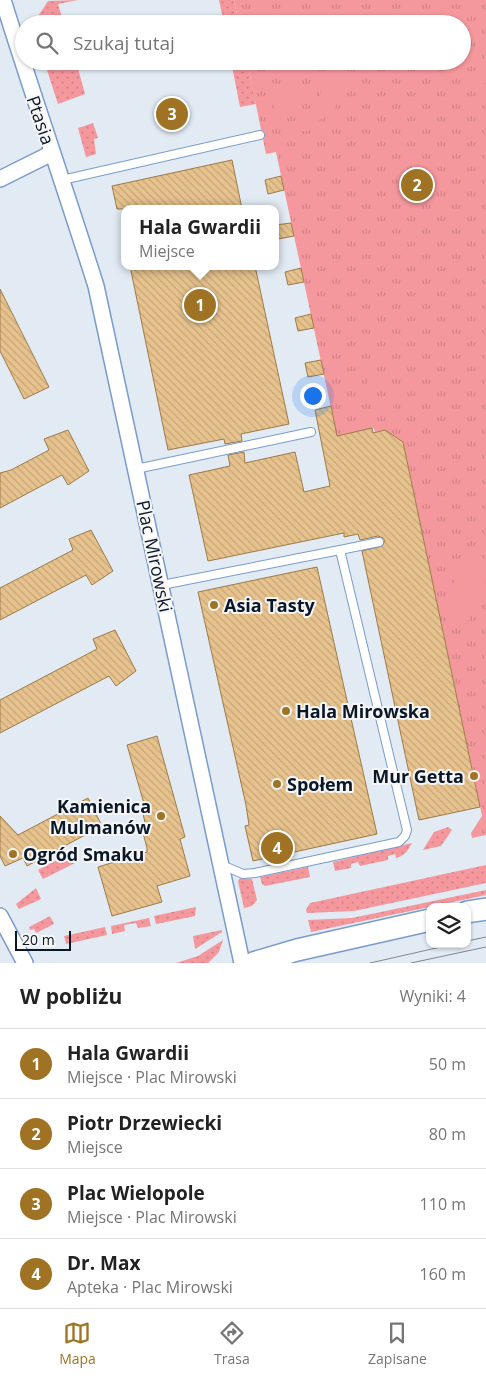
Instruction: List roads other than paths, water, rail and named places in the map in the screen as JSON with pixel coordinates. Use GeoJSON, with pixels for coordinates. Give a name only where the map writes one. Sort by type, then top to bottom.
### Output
{"type":"FeatureCollection","features":[{"type":"Feature","properties":{"kind":"main road"},"geometry":{"type":"LineString","coordinates":[[471,911],[486,909]]}},
{"type":"Feature","properties":{"kind":"main road"},"geometry":{"type":"LineString","coordinates":[[253,963],[298,950],[426,921]]}},
{"type":"Feature","properties":{"kind":"street","name":"Ptasia"},"geometry":{"type":"LineString","coordinates":[[3,0],[15,37]]}},
{"type":"Feature","properties":{"kind":"street","name":"Ptasia"},"geometry":{"type":"LineString","coordinates":[[25,70],[52,153]]}},
{"type":"Feature","properties":{"kind":"street"},"geometry":{"type":"LineString","coordinates":[[0,179],[52,153]]}},
{"type":"Feature","properties":{"kind":"street","name":"Plac Mirowski"},"geometry":{"type":"LineString","coordinates":[[52,153],[96,286],[242,963]]}},
{"type":"Feature","properties":{"kind":"street"},"geometry":{"type":"LineString","coordinates":[[0,916],[25,963]]}},
{"type":"Feature","properties":{"kind":"lane"},"geometry":{"type":"LineString","coordinates":[[62,180],[260,135]]}},
{"type":"Feature","properties":{"kind":"lane"},"geometry":{"type":"LineString","coordinates":[[136,469],[311,432]]}},
{"type":"Feature","properties":{"kind":"lane"},"geometry":{"type":"LineString","coordinates":[[162,585],[379,542]]}},
{"type":"Feature","properties":{"kind":"lane"},"geometry":{"type":"LineString","coordinates":[[222,865],[243,874],[251,874],[399,842],[407,833],[340,550]]}},
{"type":"Feature","properties":{"kind":"tram line"},"geometry":{"type":"LineString","coordinates":[[471,940],[486,937]]}},
{"type":"Feature","properties":{"kind":"tram line"},"geometry":{"type":"LineString","coordinates":[[411,963],[486,947]]}},
{"type":"Feature","properties":{"kind":"tram line"},"geometry":{"type":"LineString","coordinates":[[370,963],[436,948]]}},
{"type":"Feature","properties":{"kind":"place","name":"Plac Wielopole"},"geometry":{"type":"Point","coordinates":[172,114]}},
{"type":"Feature","properties":{"kind":"place","name":"Piotr Drzewiecki"},"geometry":{"type":"Point","coordinates":[417,185]}},
{"type":"Feature","properties":{"kind":"place","name":"Hala Gwardii"},"geometry":{"type":"Point","coordinates":[200,305]}},
{"type":"Feature","properties":{"kind":"place","name":"Asia Tasty"},"geometry":{"type":"Point","coordinates":[214,605]}},
{"type":"Feature","properties":{"kind":"place","name":"Hala Mirowska"},"geometry":{"type":"Point","coordinates":[286,711]}},
{"type":"Feature","properties":{"kind":"place","name":"Mur Getta"},"geometry":{"type":"Point","coordinates":[474,776]}},
{"type":"Feature","properties":{"kind":"place","name":"Społem"},"geometry":{"type":"Point","coordinates":[277,784]}},
{"type":"Feature","properties":{"kind":"place","name":"Kamienica Mulmanów"},"geometry":{"type":"Point","coordinates":[161,816]}},
{"type":"Feature","properties":{"kind":"place","name":"Dr. Max"},"geometry":{"type":"Point","coordinates":[277,848]}},
{"type":"Feature","properties":{"kind":"place","name":"Ogród Smaku"},"geometry":{"type":"Point","coordinates":[13,854]}}]}
